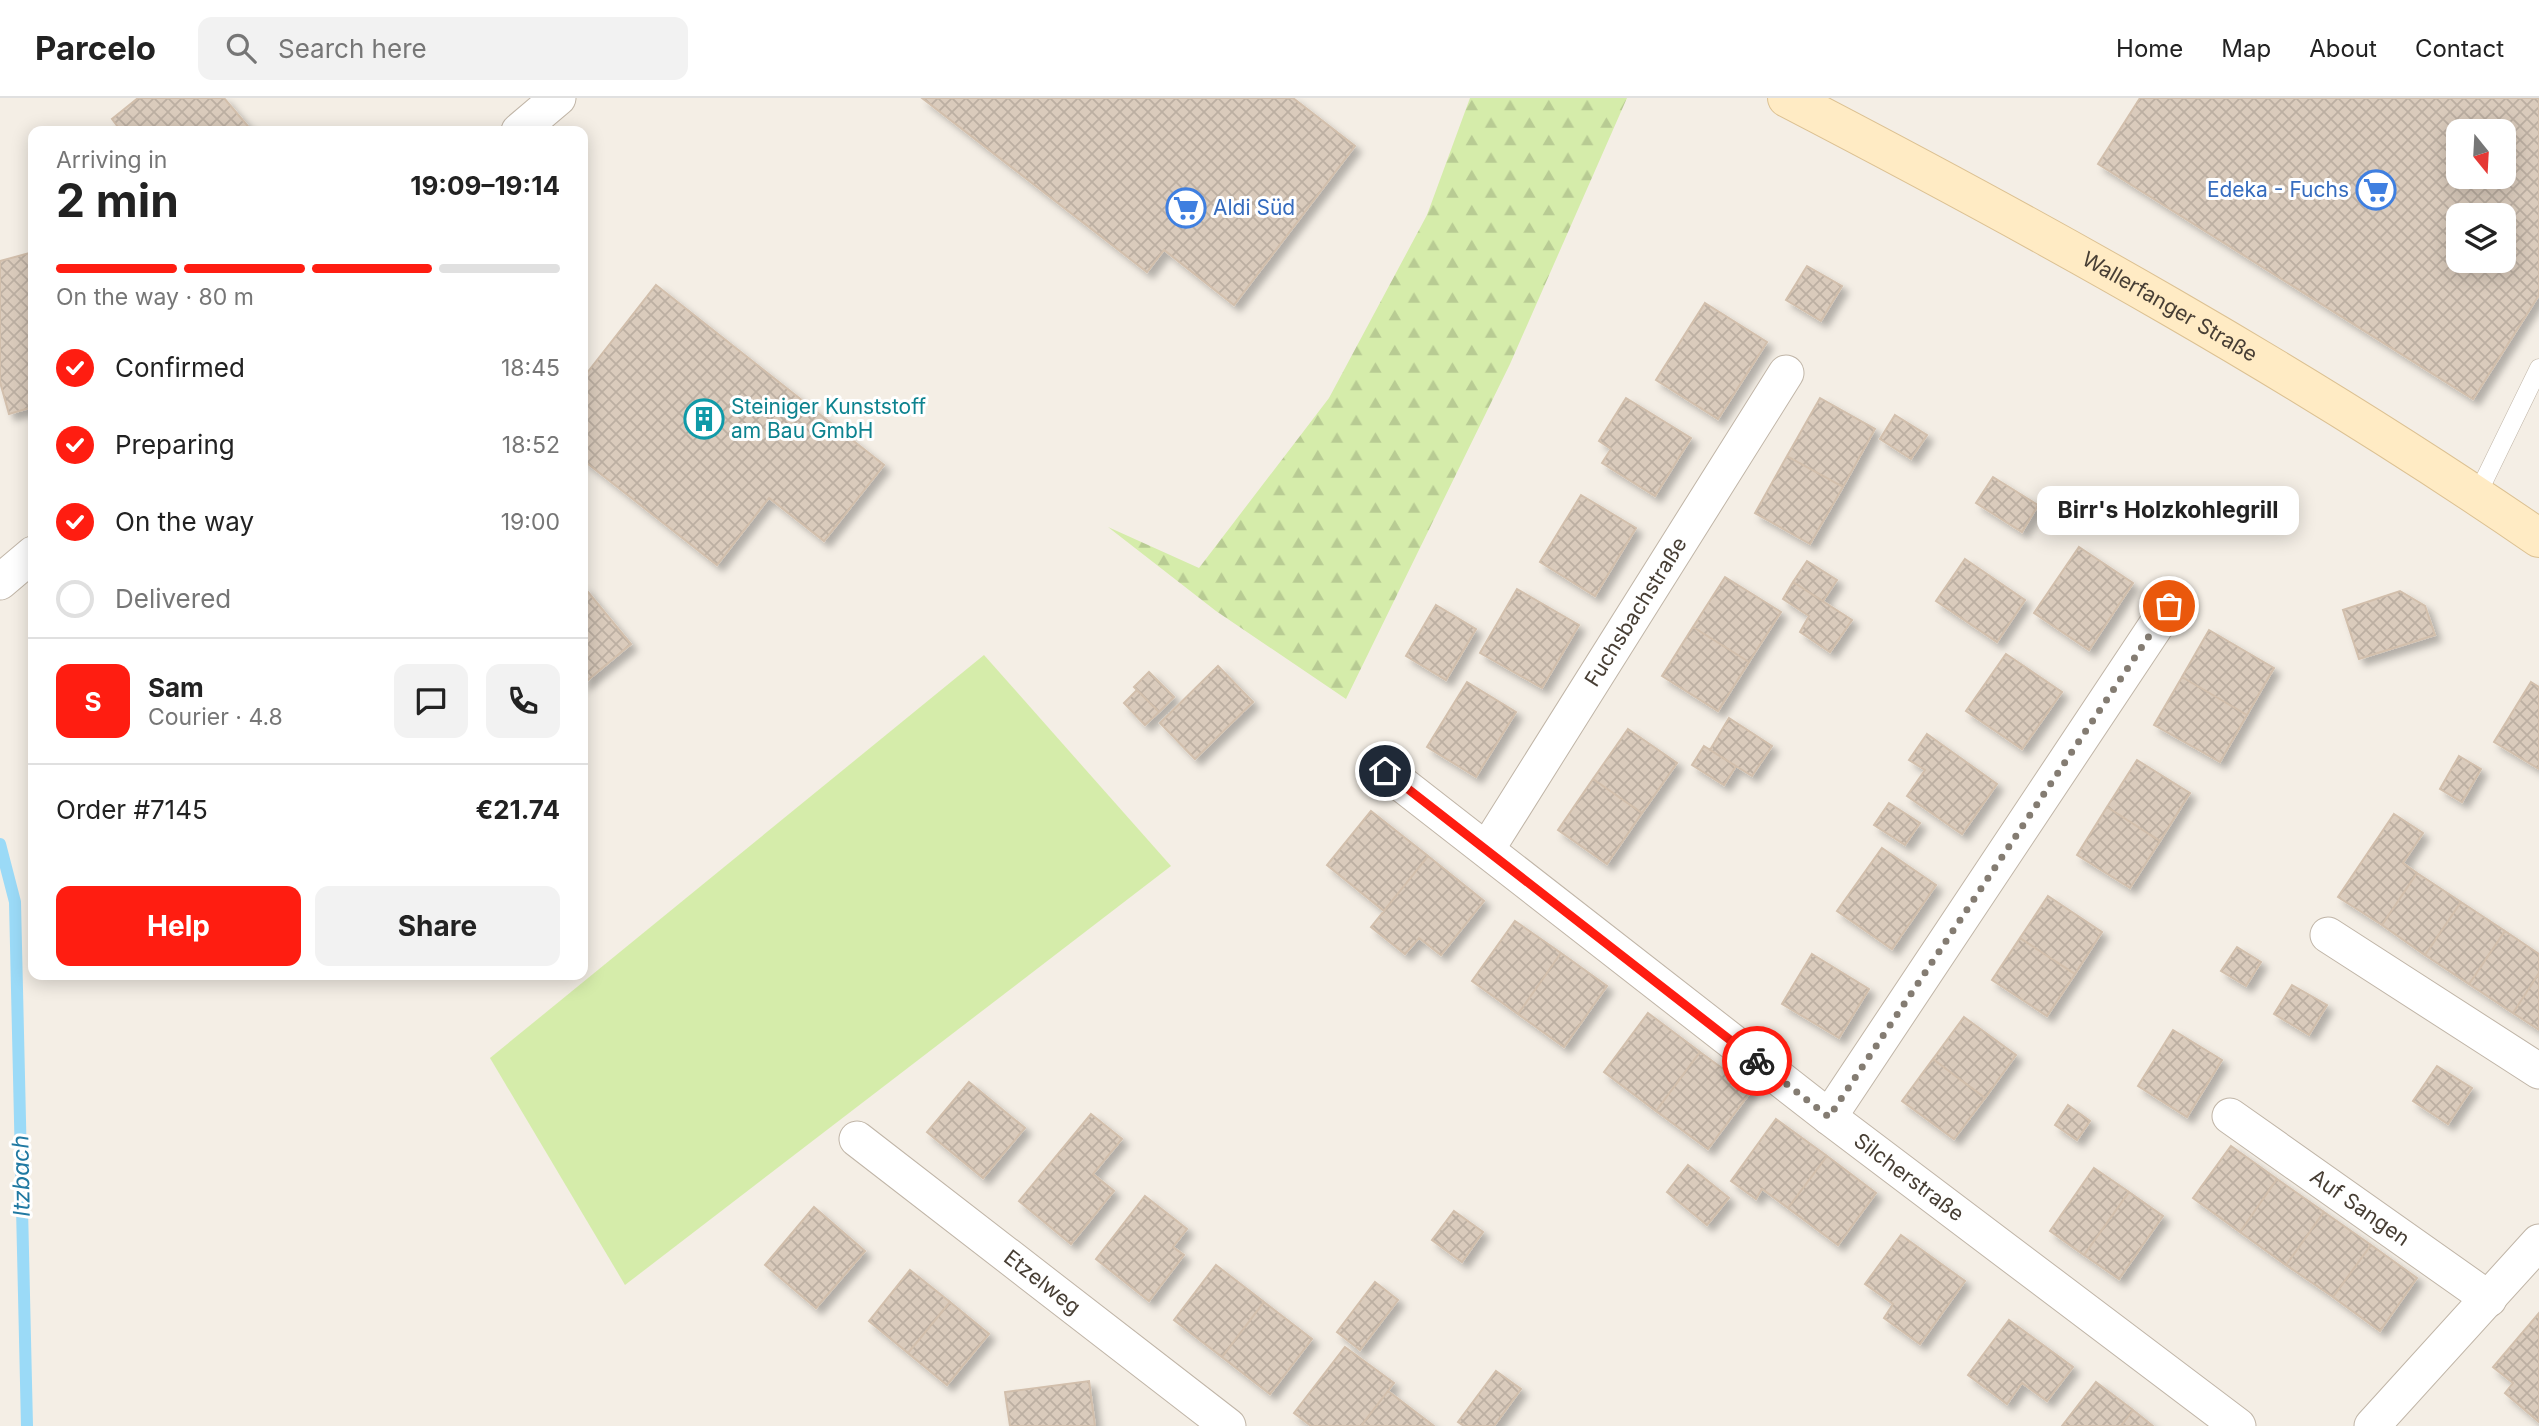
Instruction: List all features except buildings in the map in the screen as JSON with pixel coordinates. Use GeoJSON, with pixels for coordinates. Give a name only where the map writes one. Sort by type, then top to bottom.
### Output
{"type":"FeatureCollection","features":[{"type":"Feature","properties":{"kind":"main road","name":"Wallerfanger Straße"},"geometry":{"type":"LineString","coordinates":[[1787,98],[2001,209],[2236,342],[2477,495],[2539,538]]}},
{"type":"Feature","properties":{"kind":"street"},"geometry":{"type":"LineString","coordinates":[[525,126],[558,98]]}},
{"type":"Feature","properties":{"kind":"street","name":"Fuchsbachstraße"},"geometry":{"type":"LineString","coordinates":[[1487,849],[1786,373]]}},
{"type":"Feature","properties":{"kind":"street"},"geometry":{"type":"LineString","coordinates":[[0,582],[28,558]]}},
{"type":"Feature","properties":{"kind":"street"},"geometry":{"type":"LineString","coordinates":[[1829,1117],[2169,606]]}},
{"type":"Feature","properties":{"kind":"street","name":"Silcherstraße"},"geometry":{"type":"LineString","coordinates":[[1385,771],[1829,1117],[2238,1426]]}},
{"type":"Feature","properties":{"kind":"street"},"geometry":{"type":"LineString","coordinates":[[2328,935],[2539,1071]]}},
{"type":"Feature","properties":{"kind":"street","name":"Auf Sangen"},"geometry":{"type":"LineString","coordinates":[[2230,1116],[2489,1299]]}},
{"type":"Feature","properties":{"kind":"street","name":"Etzelweg"},"geometry":{"type":"LineString","coordinates":[[858,1139],[1228,1426]]}},
{"type":"Feature","properties":{"kind":"street"},"geometry":{"type":"LineString","coordinates":[[2372,1426],[2539,1242]]}},
{"type":"Feature","properties":{"kind":"lane"},"geometry":{"type":"LineString","coordinates":[[2477,495],[2539,368]]}},
{"type":"Feature","properties":{"kind":"green space"},"geometry":{"type":"Polygon","coordinates":[[[1470,98],[1627,98],[1510,364],[1346,699],[1216,611],[1108,527],[1199,568],[1329,398],[1427,215],[1470,98]]]}},
{"type":"Feature","properties":{"kind":"green space"},"geometry":{"type":"Polygon","coordinates":[[[984,655],[1171,866],[625,1285],[490,1058],[984,655]]]}},
{"type":"Feature","properties":{"kind":"waterway","name":"Itzbach"},"geometry":{"type":"LineString","coordinates":[[0,844],[15,902],[27,1426]]}},
{"type":"Feature","properties":{"kind":"way so far"},"geometry":{"type":"LineString","coordinates":[[1757,1061],[1829,1117],[2169,606]]}},
{"type":"Feature","properties":{"kind":"place","name":"Edeka - Fuchs"},"geometry":{"type":"Point","coordinates":[2376,190]}},
{"type":"Feature","properties":{"kind":"place","name":"Aldi Süd"},"geometry":{"type":"Point","coordinates":[1186,208]}},
{"type":"Feature","properties":{"kind":"place","name":"Steiniger Kunststoff am Bau GmbH"},"geometry":{"type":"Point","coordinates":[704,419]}},
{"type":"Feature","properties":{"kind":"place","name":"Birr's Holzkohlegrill"},"geometry":{"type":"Point","coordinates":[2169,606]}},
{"type":"Feature","properties":{"kind":"route"},"geometry":{"type":"LineString","coordinates":[[1385,771],[1757,1061]]}}]}
